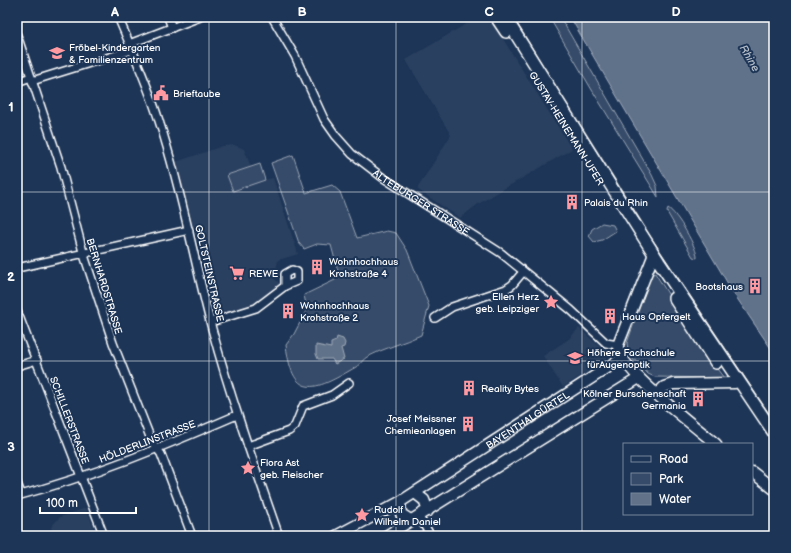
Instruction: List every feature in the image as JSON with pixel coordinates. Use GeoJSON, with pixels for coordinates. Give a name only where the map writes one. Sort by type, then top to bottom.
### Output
{"type":"FeatureCollection","features":[{"type":"Feature","properties":{"kind":"main road","name":"GUSTAV-HEINEMANN-UFER"},"geometry":{"type":"LineString","coordinates":[[496,17],[653,258]]}},
{"type":"Feature","properties":{"kind":"main road","name":"GUSTAV-HEINEMANN-UFER"},"geometry":{"type":"LineString","coordinates":[[505,17],[691,319]]}},
{"type":"Feature","properties":{"kind":"main road"},"geometry":{"type":"LineString","coordinates":[[653,258],[618,345],[618,353],[639,378],[715,443]]}},
{"type":"Feature","properties":{"kind":"main road"},"geometry":{"type":"LineString","coordinates":[[691,319],[716,362],[746,393]]}},
{"type":"Feature","properties":{"kind":"main road"},"geometry":{"type":"LineString","coordinates":[[691,319],[774,433]]}},
{"type":"Feature","properties":{"kind":"main road","name":"BAYENTHALGÜRTEL"},"geometry":{"type":"LineString","coordinates":[[336,536],[415,493],[621,358]]}},
{"type":"Feature","properties":{"kind":"main road"},"geometry":{"type":"LineString","coordinates":[[386,536],[428,512],[639,378]]}},
{"type":"Feature","properties":{"kind":"main road"},"geometry":{"type":"LineString","coordinates":[[657,394],[664,387],[673,384],[735,383]]}},
{"type":"Feature","properties":{"kind":"main road"},"geometry":{"type":"LineString","coordinates":[[753,473],[774,490]]}},
{"type":"Feature","properties":{"kind":"main road"},"geometry":{"type":"LineString","coordinates":[[415,493],[424,500],[428,512]]}},
{"type":"Feature","properties":{"kind":"main road"},"geometry":{"type":"LineString","coordinates":[[400,502],[401,514],[415,519]]}},
{"type":"Feature","properties":{"kind":"street","name":"GOLTSTEINSTRASSE"},"geometry":{"type":"LineString","coordinates":[[118,17],[160,124],[189,230],[211,322],[237,415],[278,536]]}},
{"type":"Feature","properties":{"kind":"street"},"geometry":{"type":"LineString","coordinates":[[168,17],[172,28]]}},
{"type":"Feature","properties":{"kind":"street"},"geometry":{"type":"LineString","coordinates":[[17,82],[31,79],[131,47],[200,17]]}},
{"type":"Feature","properties":{"kind":"street","name":"ALTEBURGER STRASSE"},"geometry":{"type":"LineString","coordinates":[[272,17],[295,56],[324,119],[336,136],[352,154],[368,167],[501,253],[571,310],[606,343],[618,345]]}},
{"type":"Feature","properties":{"kind":"street","name":"BERNHARDSTRASSE"},"geometry":{"type":"LineString","coordinates":[[17,35],[61,167],[83,252],[112,343],[152,442],[161,454],[192,536]]}},
{"type":"Feature","properties":{"kind":"street"},"geometry":{"type":"LineString","coordinates":[[17,268],[83,252],[189,230]]}},
{"type":"Feature","properties":{"kind":"street"},"geometry":{"type":"LineString","coordinates":[[435,318],[452,308],[506,289],[512,285],[523,272]]}},
{"type":"Feature","properties":{"kind":"street"},"geometry":{"type":"LineString","coordinates":[[211,322],[256,308],[285,286]]}},
{"type":"Feature","properties":{"kind":"street","name":"SCHILLERSTRASSE"},"geometry":{"type":"LineString","coordinates":[[17,311],[104,536]]}},
{"type":"Feature","properties":{"kind":"street"},"geometry":{"type":"LineString","coordinates":[[17,366],[37,360]]}},
{"type":"Feature","properties":{"kind":"street"},"geometry":{"type":"LineString","coordinates":[[248,446],[289,431],[295,426],[303,406],[332,395],[349,383]]}},
{"type":"Feature","properties":{"kind":"street","name":"HÖLDERLINSTRASSE"},"geometry":{"type":"LineString","coordinates":[[19,495],[80,477],[157,450],[237,415]]}},
{"type":"Feature","properties":{"kind":"street"},"geometry":{"type":"LineString","coordinates":[[17,484],[19,495]]}},
{"type":"Feature","properties":{"kind":"street"},"geometry":{"type":"LineString","coordinates":[[415,519],[431,536]]}},
{"type":"Feature","properties":{"kind":"shaded area"},"geometry":{"type":"Polygon","coordinates":[[[478,17],[489,17],[572,149],[478,204],[460,218],[417,189],[451,135],[406,60],[478,17]]]}},
{"type":"Feature","properties":{"kind":"shaded area"},"geometry":{"type":"Polygon","coordinates":[[[234,145],[244,149],[251,167],[260,164],[265,180],[273,178],[298,254],[278,260],[274,279],[281,284],[275,291],[258,304],[217,318],[176,162],[223,146],[234,145]]]}},
{"type":"Feature","properties":{"kind":"shaded area","name":"Höhere Fachschule fürAugenoptik"},"geometry":{"type":"Polygon","coordinates":[[[579,328],[608,355],[605,360],[563,387],[543,356],[569,339],[579,328]]]}},
{"type":"Feature","properties":{"kind":"shaded area"},"geometry":{"type":"Polygon","coordinates":[[[86,508],[97,536],[54,536],[51,527],[60,517],[86,508]]]}},
{"type":"Feature","properties":{"kind":"green space"},"geometry":{"type":"Polygon","coordinates":[[[549,17],[560,17],[652,175],[657,186],[658,197],[592,90],[549,17]]]}},
{"type":"Feature","properties":{"kind":"green space"},"geometry":{"type":"Polygon","coordinates":[[[293,155],[306,193],[332,185],[340,192],[357,238],[387,231],[396,233],[407,250],[429,306],[421,335],[367,357],[356,367],[330,381],[319,385],[309,386],[301,384],[295,376],[289,364],[286,345],[294,334],[307,309],[304,295],[335,280],[338,271],[331,245],[317,244],[304,249],[299,243],[271,163],[293,155]]]}},
{"type":"Feature","properties":{"kind":"green space"},"geometry":{"type":"Polygon","coordinates":[[[260,164],[265,180],[233,191],[227,175],[260,164]]]}},
{"type":"Feature","properties":{"kind":"green space"},"geometry":{"type":"Polygon","coordinates":[[[668,208],[672,211],[686,232],[694,247],[697,258],[693,257],[667,212],[668,208]]]}},
{"type":"Feature","properties":{"kind":"green space"},"geometry":{"type":"Polygon","coordinates":[[[602,223],[613,225],[616,231],[602,240],[594,242],[589,236],[592,229],[602,223]]]}},
{"type":"Feature","properties":{"kind":"green space"},"geometry":{"type":"Polygon","coordinates":[[[655,273],[705,353],[724,378],[655,377],[648,374],[636,360],[634,361],[628,350],[627,343],[651,275],[655,273]]]}},
{"type":"Feature","properties":{"kind":"water","name":"Rhine"},"geometry":{"type":"Polygon","coordinates":[[[570,17],[774,17],[774,353],[734,294],[570,17]]]}},
{"type":"Feature","properties":{"kind":"water"},"geometry":{"type":"Polygon","coordinates":[[[337,337],[343,339],[345,343],[344,347],[341,348],[344,359],[335,364],[332,359],[318,359],[316,354],[316,345],[331,348],[331,343],[336,341],[337,337]]]}},
{"type":"Feature","properties":{"kind":"tram line"},"geometry":{"type":"LineString","coordinates":[[513,17],[634,212],[774,421]]}},
{"type":"Feature","properties":{"kind":"place","name":"Fröbel-Kindergarten & Familienzentrum"},"geometry":{"type":"Point","coordinates":[57,53]}},
{"type":"Feature","properties":{"kind":"place","name":"Brieftaube"},"geometry":{"type":"Point","coordinates":[161,93]}},
{"type":"Feature","properties":{"kind":"place","name":"Palais du Rhin"},"geometry":{"type":"Point","coordinates":[572,202]}},
{"type":"Feature","properties":{"kind":"place","name":"Wohnhochhaus Krohstraße 4"},"geometry":{"type":"Point","coordinates":[317,267]}},
{"type":"Feature","properties":{"kind":"place","name":"REWE"},"geometry":{"type":"Point","coordinates":[237,273]}},
{"type":"Feature","properties":{"kind":"place","name":"Bootshaus"},"geometry":{"type":"Point","coordinates":[755,286]}},
{"type":"Feature","properties":{"kind":"place","name":"Ellen Herz geb. Leipziger"},"geometry":{"type":"Point","coordinates":[551,302]}},
{"type":"Feature","properties":{"kind":"place","name":"Wohnhochhaus Krohstraße 2"},"geometry":{"type":"Point","coordinates":[288,311]}},
{"type":"Feature","properties":{"kind":"place","name":"Haus Opfergelt"},"geometry":{"type":"Point","coordinates":[610,316]}},
{"type":"Feature","properties":{"kind":"place","name":"Höhere Fachschule fürAugenoptik"},"geometry":{"type":"Point","coordinates":[575,358]}},
{"type":"Feature","properties":{"kind":"place","name":"Reality Bytes"},"geometry":{"type":"Point","coordinates":[469,388]}},
{"type":"Feature","properties":{"kind":"place","name":"Kölner Burschenschaft Germania"},"geometry":{"type":"Point","coordinates":[698,399]}},
{"type":"Feature","properties":{"kind":"place","name":"Josef Meissner Chemieanlagen"},"geometry":{"type":"Point","coordinates":[468,424]}},
{"type":"Feature","properties":{"kind":"place","name":"Flora Ast geb. Fleischer"},"geometry":{"type":"Point","coordinates":[248,468]}},
{"type":"Feature","properties":{"kind":"place","name":"Rudolf Wilhelm Daniel"},"geometry":{"type":"Point","coordinates":[362,515]}}]}
